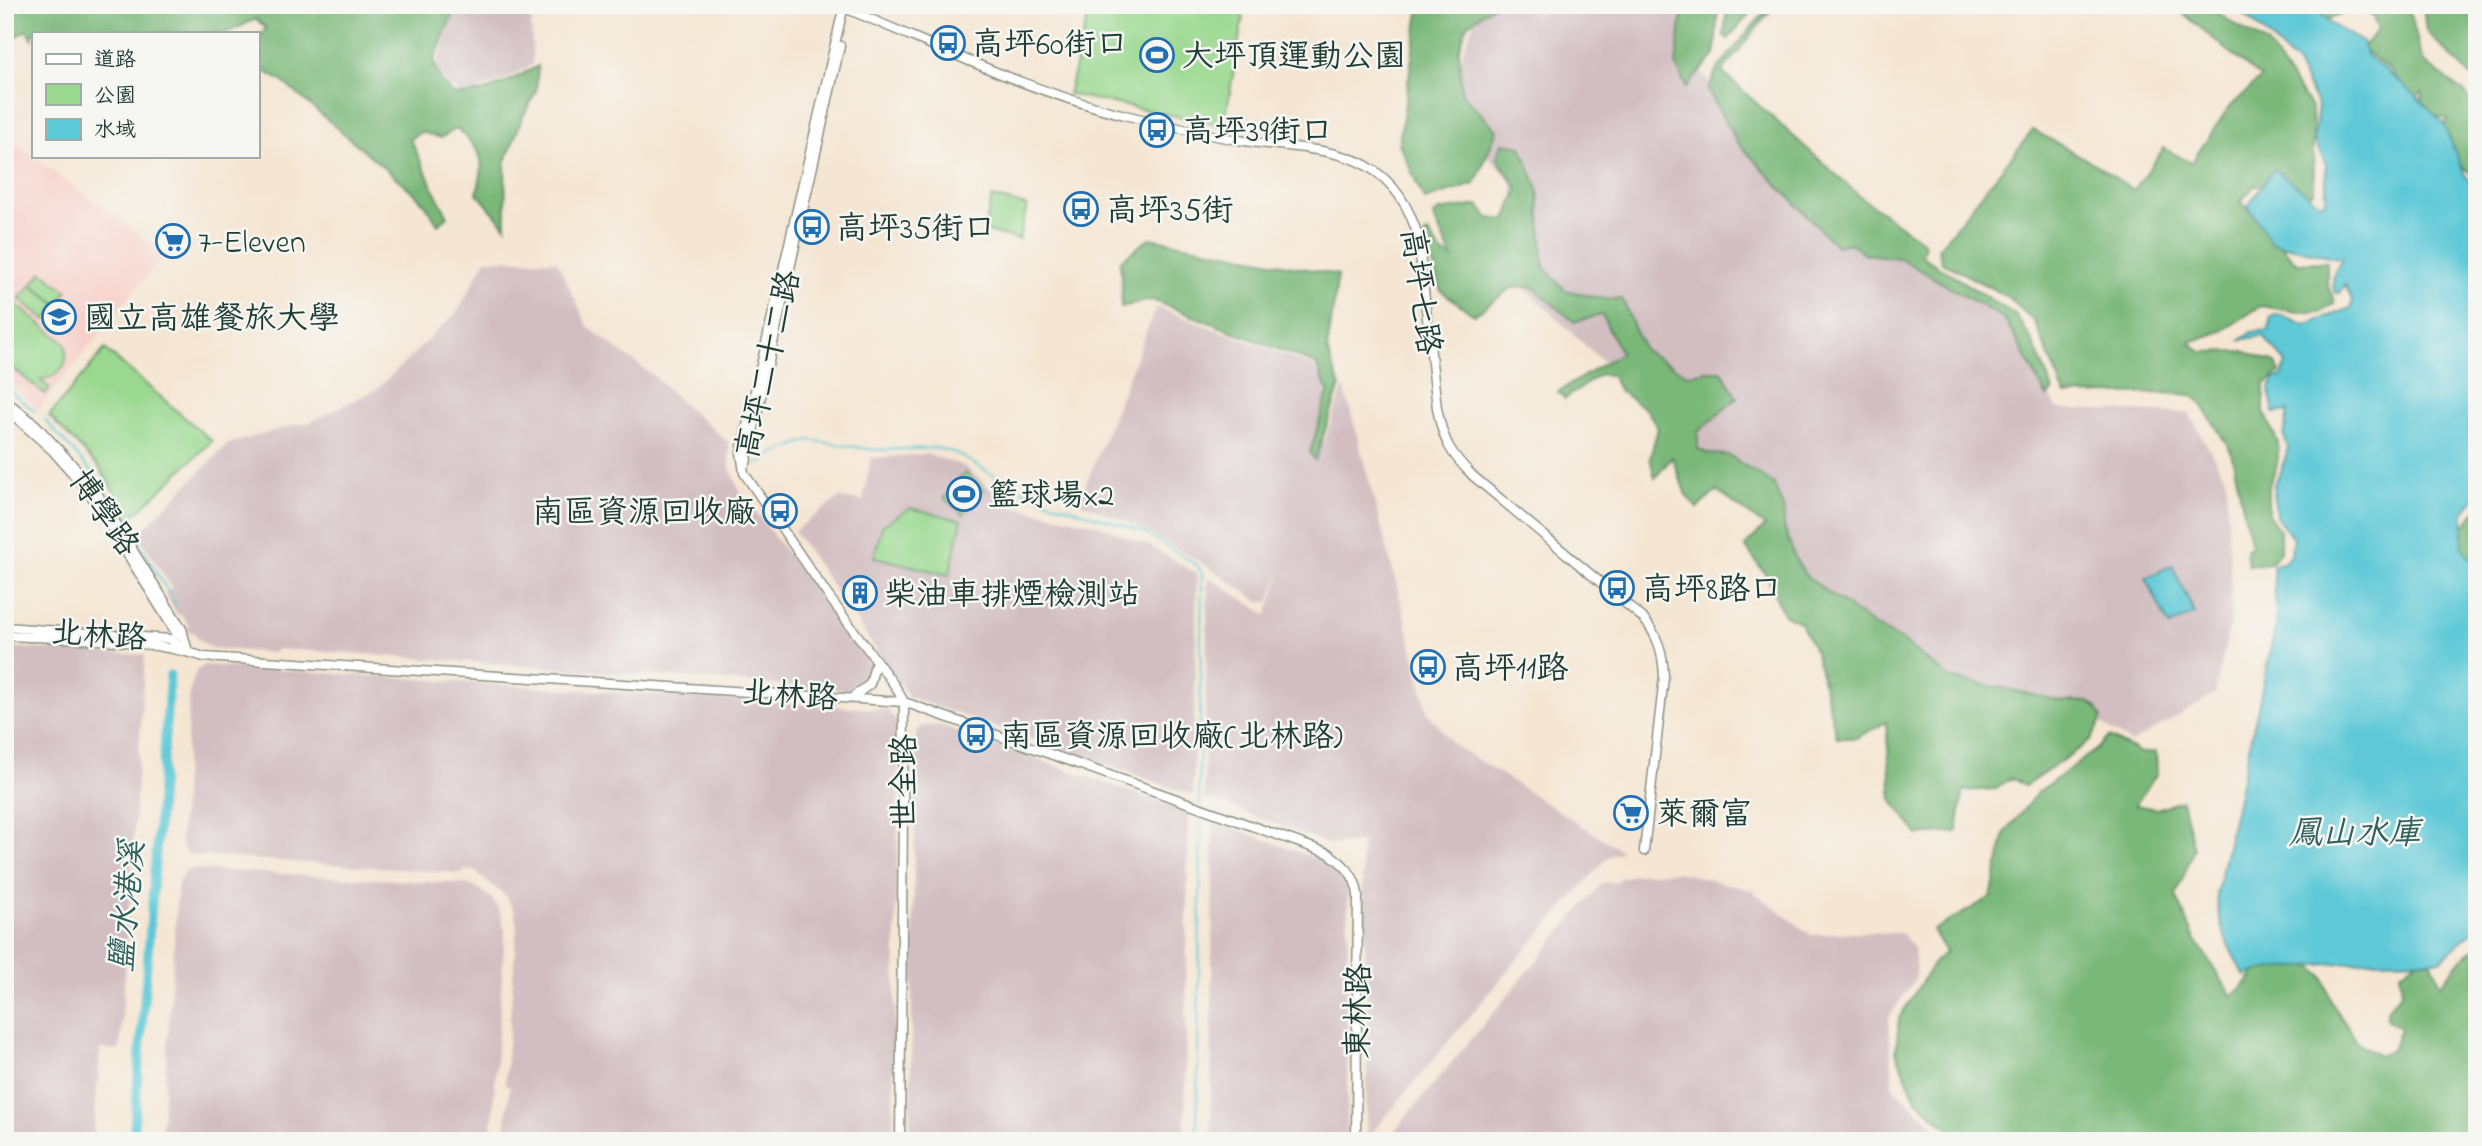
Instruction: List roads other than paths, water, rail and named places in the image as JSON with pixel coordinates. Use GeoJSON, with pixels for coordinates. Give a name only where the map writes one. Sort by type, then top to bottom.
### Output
{"type":"FeatureCollection","features":[{"type":"Feature","properties":{"kind":"street","name":"高坪二十二路"},"geometry":{"type":"LineString","coordinates":[[744,473],[845,7]]}},
{"type":"Feature","properties":{"kind":"street","name":"高坪七路"},"geometry":{"type":"LineString","coordinates":[[845,7],[1059,98],[1236,140],[1338,155],[1367,166],[1398,190],[1412,214],[1418,236],[1437,408],[1441,432],[1449,449],[1473,477],[1643,618],[1656,635],[1663,654],[1664,677],[1644,851]]}},
{"type":"Feature","properties":{"kind":"street","name":"博學路"},"geometry":{"type":"LineString","coordinates":[[5,400],[35,424],[94,488],[182,629],[188,652]]}},
{"type":"Feature","properties":{"kind":"street","name":"博學路"},"geometry":{"type":"LineString","coordinates":[[5,408],[53,451],[89,492],[176,633],[185,640]]}},
{"type":"Feature","properties":{"kind":"street","name":"世全路"},"geometry":{"type":"LineString","coordinates":[[744,473],[904,702],[900,1141]]}},
{"type":"Feature","properties":{"kind":"street","name":"北林路"},"geometry":{"type":"LineString","coordinates":[[5,627],[170,639],[188,652]]}},
{"type":"Feature","properties":{"kind":"street","name":"北林路"},"geometry":{"type":"LineString","coordinates":[[5,636],[121,643],[188,652],[204,657],[904,702],[1328,853],[1347,868],[1356,881]]}},
{"type":"Feature","properties":{"kind":"street"},"geometry":{"type":"LineString","coordinates":[[852,698],[870,684],[876,661]]}},
{"type":"Feature","properties":{"kind":"street","name":"東林路"},"geometry":{"type":"LineString","coordinates":[[1356,881],[1359,904],[1356,1141]]}},
{"type":"Feature","properties":{"kind":"water","name":"鳳山水庫"},"geometry":{"type":"Polygon","coordinates":[[[2227,5],[2313,5],[2331,24],[2362,42],[2366,55],[2413,93],[2443,123],[2465,175],[2477,189],[2477,496],[2464,512],[2462,547],[2477,568],[2477,927],[2441,960],[2363,961],[2260,970],[2245,976],[2221,925],[2217,892],[2277,621],[2273,565],[2283,563],[2291,556],[2293,539],[2276,516],[2274,484],[2288,448],[2284,436],[2288,411],[2274,413],[2269,390],[2274,379],[2282,377],[2286,363],[2263,336],[2239,340],[2252,332],[2269,330],[2271,316],[2279,314],[2307,325],[2351,308],[2352,300],[2345,284],[2340,293],[2335,293],[2334,275],[2342,259],[2272,243],[2248,206],[2274,169],[2320,203],[2326,201],[2326,164],[2314,140],[2318,106],[2296,63],[2251,20],[2227,5]]]}},
{"type":"Feature","properties":{"kind":"water"},"geometry":{"type":"Polygon","coordinates":[[[2172,565],[2195,614],[2169,626],[2146,578],[2172,565]]]}},
{"type":"Feature","properties":{"kind":"waterway","name":"鹽水港溪"},"geometry":{"type":"LineString","coordinates":[[5,387],[35,411]]}},
{"type":"Feature","properties":{"kind":"waterway","name":"鹽水港溪"},"geometry":{"type":"LineString","coordinates":[[45,420],[92,472],[127,525]]}},
{"type":"Feature","properties":{"kind":"waterway"},"geometry":{"type":"LineString","coordinates":[[754,464],[761,463],[774,453],[810,440],[874,450],[936,448],[956,453],[1010,485],[1048,501],[1142,531],[1197,565],[1202,573],[1200,804]]}},
{"type":"Feature","properties":{"kind":"waterway","name":"鹽水港溪"},"geometry":{"type":"LineString","coordinates":[[132,532],[176,605]]}},
{"type":"Feature","properties":{"kind":"waterway","name":"鹽水港溪"},"geometry":{"type":"LineString","coordinates":[[133,1141],[170,675]]}},
{"type":"Feature","properties":{"kind":"waterway"},"geometry":{"type":"LineString","coordinates":[[1197,1141],[1201,810]]}},
{"type":"Feature","properties":{"kind":"place","name":"高坪60街口"},"geometry":{"type":"Point","coordinates":[948,43]}},
{"type":"Feature","properties":{"kind":"place","name":"大坪頂運動公園"},"geometry":{"type":"Point","coordinates":[1157,55]}},
{"type":"Feature","properties":{"kind":"place","name":"高坪39街口"},"geometry":{"type":"Point","coordinates":[1157,130]}},
{"type":"Feature","properties":{"kind":"place","name":"高坪35街"},"geometry":{"type":"Point","coordinates":[1081,209]}},
{"type":"Feature","properties":{"kind":"place","name":"高坪35街口"},"geometry":{"type":"Point","coordinates":[812,227]}},
{"type":"Feature","properties":{"kind":"place","name":"7-Eleven"},"geometry":{"type":"Point","coordinates":[173,241]}},
{"type":"Feature","properties":{"kind":"place","name":"國立高雄餐旅大學"},"geometry":{"type":"Point","coordinates":[59,317]}},
{"type":"Feature","properties":{"kind":"place","name":"籃球場x2"},"geometry":{"type":"Point","coordinates":[964,494]}},
{"type":"Feature","properties":{"kind":"place","name":"南區資源回收廠"},"geometry":{"type":"Point","coordinates":[780,511]}},
{"type":"Feature","properties":{"kind":"place","name":"高坪8路口"},"geometry":{"type":"Point","coordinates":[1617,588]}},
{"type":"Feature","properties":{"kind":"place","name":"柴油車排煙檢測站"},"geometry":{"type":"Point","coordinates":[860,593]}},
{"type":"Feature","properties":{"kind":"place","name":"高坪11路"},"geometry":{"type":"Point","coordinates":[1428,667]}},
{"type":"Feature","properties":{"kind":"place","name":"南區資源回收廠(北林路)"},"geometry":{"type":"Point","coordinates":[976,735]}},
{"type":"Feature","properties":{"kind":"place","name":"萊爾富"},"geometry":{"type":"Point","coordinates":[1631,813]}}]}
